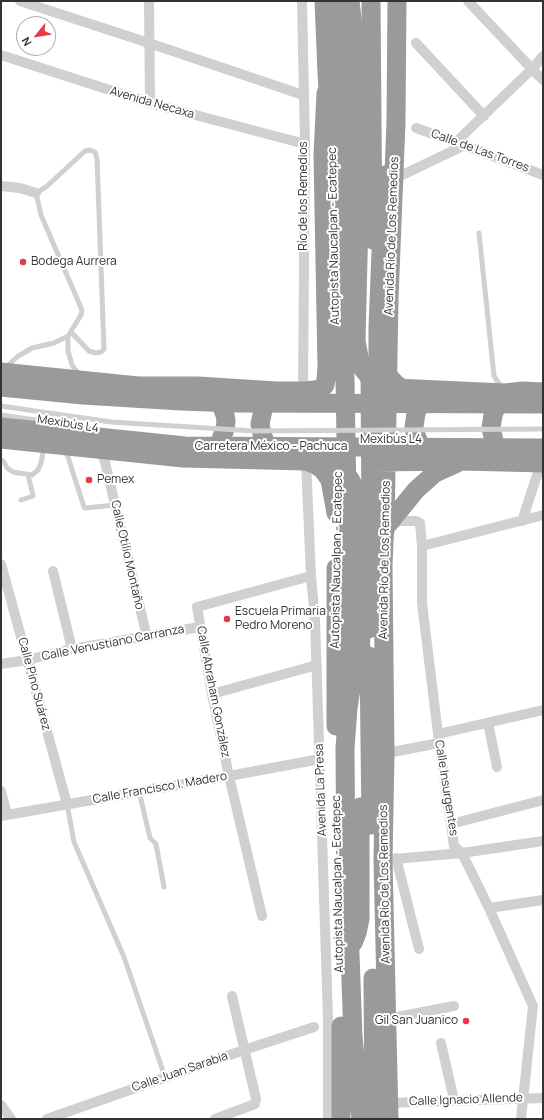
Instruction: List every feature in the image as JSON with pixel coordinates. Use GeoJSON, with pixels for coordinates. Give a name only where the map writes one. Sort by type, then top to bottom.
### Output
{"type":"FeatureCollection","features":[{"type":"Feature","properties":{"kind":"highway","name":"Autopista Naucalpan - Ecatepec"},"geometry":{"type":"LineString","coordinates":[[324,1],[327,73],[334,165],[338,463],[336,513],[335,717],[341,1005],[341,1119]]}},
{"type":"Feature","properties":{"kind":"highway","name":"Autopista Naucalpan - Ecatepec"},"geometry":{"type":"LineString","coordinates":[[340,1],[351,689],[345,748],[346,888],[353,1037],[360,1119]]}},
{"type":"Feature","properties":{"kind":"highway"},"geometry":{"type":"LineString","coordinates":[[350,1],[356,52],[358,219],[356,341],[359,357],[363,369],[381,388],[402,394],[440,395],[465,404]]}},
{"type":"Feature","properties":{"kind":"highway","name":"Avenida Río de Los Remedios"},"geometry":{"type":"LineString","coordinates":[[371,1],[373,226],[370,325],[379,387]]}},
{"type":"Feature","properties":{"kind":"highway"},"geometry":{"type":"LineString","coordinates":[[397,1],[397,25],[390,53],[389,177],[378,328],[378,352],[379,362],[389,379],[406,391],[419,394]]}},
{"type":"Feature","properties":{"kind":"highway"},"geometry":{"type":"LineString","coordinates":[[1,372],[138,386],[198,386],[303,392],[321,389],[325,385],[327,367],[323,155],[327,73]]}},
{"type":"Feature","properties":{"kind":"highway","name":"Avenida Río de Los Remedios"},"geometry":{"type":"LineString","coordinates":[[389,177],[389,298],[379,387],[378,462],[371,532],[369,632],[369,672],[377,755],[390,859],[387,1019],[389,1111]]}},
{"type":"Feature","properties":{"kind":"highway"},"geometry":{"type":"LineString","coordinates":[[197,458],[210,452],[220,442],[226,422],[223,408],[215,397],[210,392],[198,386]]}},
{"type":"Feature","properties":{"kind":"highway"},"geometry":{"type":"LineString","coordinates":[[1,387],[83,395],[219,402],[543,404]]}},
{"type":"Feature","properties":{"kind":"highway"},"geometry":{"type":"LineString","coordinates":[[379,387],[505,393],[543,392]]}},
{"type":"Feature","properties":{"kind":"highway"},"geometry":{"type":"LineString","coordinates":[[438,390],[426,399],[419,407],[416,413],[414,427],[417,439],[424,450],[434,458],[442,461]]}},
{"type":"Feature","properties":{"kind":"highway"},"geometry":{"type":"LineString","coordinates":[[275,448],[271,453],[262,434],[260,424],[263,410],[269,399],[276,391]]}},
{"type":"Feature","properties":{"kind":"highway"},"geometry":{"type":"LineString","coordinates":[[505,393],[498,402],[493,415],[491,428],[497,447],[500,452],[511,462]]}},
{"type":"Feature","properties":{"kind":"highway","name":"Carretera México - Pachuca"},"geometry":{"type":"LineString","coordinates":[[1,427],[185,446],[542,458]]}},
{"type":"Feature","properties":{"kind":"highway"},"geometry":{"type":"LineString","coordinates":[[1,439],[183,458],[197,458],[275,448],[334,464],[345,472],[350,479],[357,497],[361,657],[369,672]]}},
{"type":"Feature","properties":{"kind":"highway"},"geometry":{"type":"LineString","coordinates":[[275,448],[316,465],[324,470],[330,480],[336,513]]}},
{"type":"Feature","properties":{"kind":"highway"},"geometry":{"type":"LineString","coordinates":[[378,462],[511,462],[542,458]]}},
{"type":"Feature","properties":{"kind":"highway"},"geometry":{"type":"LineString","coordinates":[[385,528],[416,490],[435,473],[462,461]]}},
{"type":"Feature","properties":{"kind":"highway","name":"Avenida Río de Los Remedios"},"geometry":{"type":"LineString","coordinates":[[374,1119],[377,755],[385,528],[378,462]]}},
{"type":"Feature","properties":{"kind":"street"},"geometry":{"type":"LineString","coordinates":[[20,1],[303,95]]}},
{"type":"Feature","properties":{"kind":"street"},"geometry":{"type":"LineString","coordinates":[[149,1],[150,104]]}},
{"type":"Feature","properties":{"kind":"street","name":"Río de los Remedios"},"geometry":{"type":"LineString","coordinates":[[302,1],[304,144],[303,392]]}},
{"type":"Feature","properties":{"kind":"street"},"geometry":{"type":"LineString","coordinates":[[468,1],[543,80]]}},
{"type":"Feature","properties":{"kind":"street"},"geometry":{"type":"LineString","coordinates":[[416,43],[484,116]]}},
{"type":"Feature","properties":{"kind":"street","name":"Avenida Necaxa"},"geometry":{"type":"LineString","coordinates":[[1,55],[150,104],[304,144]]}},
{"type":"Feature","properties":{"kind":"street"},"geometry":{"type":"LineString","coordinates":[[389,177],[461,143],[484,116],[532,70],[543,56]]}},
{"type":"Feature","properties":{"kind":"street","name":"Calle de Las Torres"},"geometry":{"type":"LineString","coordinates":[[416,128],[461,143],[543,175]]}},
{"type":"Feature","properties":{"kind":"street"},"geometry":{"type":"LineString","coordinates":[[1,186],[20,188],[36,194]]}},
{"type":"Feature","properties":{"kind":"street","name":"Calle Otilio Montaño"},"geometry":{"type":"LineString","coordinates":[[102,450],[147,637]]}},
{"type":"Feature","properties":{"kind":"street"},"geometry":{"type":"LineString","coordinates":[[522,521],[542,458]]}},
{"type":"Feature","properties":{"kind":"street","name":"Avenida La Presa"},"geometry":{"type":"LineString","coordinates":[[306,461],[317,665],[328,1019],[328,1119]]}},
{"type":"Feature","properties":{"kind":"street"},"geometry":{"type":"LineString","coordinates":[[422,546],[543,515]]}},
{"type":"Feature","properties":{"kind":"street","name":"Calle Insurgentes"},"geometry":{"type":"LineString","coordinates":[[385,528],[400,521],[416,521],[420,524],[422,546],[422,604],[438,738],[454,846],[462,853],[489,908],[533,1006],[521,1119]]}},
{"type":"Feature","properties":{"kind":"street","name":"Calle Pino Suárez"},"geometry":{"type":"LineString","coordinates":[[1,564],[67,804]]}},
{"type":"Feature","properties":{"kind":"street"},"geometry":{"type":"LineString","coordinates":[[53,570],[72,649]]}},
{"type":"Feature","properties":{"kind":"street","name":"Calle Abraham González"},"geometry":{"type":"LineString","coordinates":[[262,916],[228,776],[200,627],[198,607],[311,576]]}},
{"type":"Feature","properties":{"kind":"street","name":"Calle Venustiano Carranza"},"geometry":{"type":"LineString","coordinates":[[1,664],[27,660],[72,649],[200,627]]}},
{"type":"Feature","properties":{"kind":"street"},"geometry":{"type":"LineString","coordinates":[[212,694],[317,665]]}},
{"type":"Feature","properties":{"kind":"street"},"geometry":{"type":"LineString","coordinates":[[377,755],[488,723],[543,710]]}},
{"type":"Feature","properties":{"kind":"street"},"geometry":{"type":"LineString","coordinates":[[488,723],[497,767]]}},
{"type":"Feature","properties":{"kind":"street","name":"Calle Francisco I. Madero"},"geometry":{"type":"LineString","coordinates":[[4,815],[320,759]]}},
{"type":"Feature","properties":{"kind":"street"},"geometry":{"type":"LineString","coordinates":[[1,790],[4,815]]}},
{"type":"Feature","properties":{"kind":"street"},"geometry":{"type":"LineString","coordinates":[[451,824],[543,800]]}},
{"type":"Feature","properties":{"kind":"street"},"geometry":{"type":"LineString","coordinates":[[419,949],[390,859],[462,853],[543,841]]}},
{"type":"Feature","properties":{"kind":"street"},"geometry":{"type":"LineString","coordinates":[[489,908],[543,900]]}},
{"type":"Feature","properties":{"kind":"street"},"geometry":{"type":"LineString","coordinates":[[215,1119],[255,1104],[256,1099],[232,996]]}},
{"type":"Feature","properties":{"kind":"street"},"geometry":{"type":"LineString","coordinates":[[387,1019],[454,1006]]}},
{"type":"Feature","properties":{"kind":"street","name":"Calle Juan Sarabia"},"geometry":{"type":"LineString","coordinates":[[47,1119],[165,1077],[314,1027]]}},
{"type":"Feature","properties":{"kind":"street"},"geometry":{"type":"LineString","coordinates":[[441,1044],[454,1100]]}},
{"type":"Feature","properties":{"kind":"street","name":"Calle Ignacio Allende"},"geometry":{"type":"LineString","coordinates":[[389,1111],[454,1100],[543,1098]]}},
{"type":"Feature","properties":{"kind":"street"},"geometry":{"type":"LineString","coordinates":[[2,1107],[11,1119]]}},
{"type":"Feature","properties":{"kind":"lane"},"geometry":{"type":"LineString","coordinates":[[1,372],[17,357],[32,348],[54,343],[69,334],[81,315],[82,310],[41,215],[36,194],[46,187],[85,151],[90,150],[95,152],[98,158],[104,349],[101,352],[96,353],[89,351],[69,334]]}},
{"type":"Feature","properties":{"kind":"lane"},"geometry":{"type":"LineString","coordinates":[[479,233],[494,376],[505,393]]}},
{"type":"Feature","properties":{"kind":"lane"},"geometry":{"type":"LineString","coordinates":[[69,334],[68,351],[72,365],[84,380]]}},
{"type":"Feature","properties":{"kind":"lane","name":"Mexibús L4"},"geometry":{"type":"LineString","coordinates":[[1,406],[111,422],[254,431],[543,430]]}},
{"type":"Feature","properties":{"kind":"lane","name":"Mexibús L4"},"geometry":{"type":"LineString","coordinates":[[1,414],[85,427]]}},
{"type":"Feature","properties":{"kind":"lane"},"geometry":{"type":"LineString","coordinates":[[212,438],[228,438]]}},
{"type":"Feature","properties":{"kind":"lane"},"geometry":{"type":"LineString","coordinates":[[260,438],[275,448]]}},
{"type":"Feature","properties":{"kind":"lane","name":"Mexibús L4"},"geometry":{"type":"LineString","coordinates":[[338,439],[354,440]]}},
{"type":"Feature","properties":{"kind":"lane"},"geometry":{"type":"LineString","coordinates":[[487,439],[503,439]]}},
{"type":"Feature","properties":{"kind":"lane","name":"Mexibús L4"},"geometry":{"type":"LineString","coordinates":[[362,440],[393,440]]}},
{"type":"Feature","properties":{"kind":"lane","name":"Mexibús L4"},"geometry":{"type":"LineString","coordinates":[[409,440],[425,440]]}},
{"type":"Feature","properties":{"kind":"lane"},"geometry":{"type":"LineString","coordinates":[[1,460],[7,468],[13,472],[34,475],[41,463],[44,444]]}},
{"type":"Feature","properties":{"kind":"lane"},"geometry":{"type":"LineString","coordinates":[[65,446],[84,507],[116,505]]}},
{"type":"Feature","properties":{"kind":"lane"},"geometry":{"type":"LineString","coordinates":[[21,500],[33,496],[28,475]]}},
{"type":"Feature","properties":{"kind":"lane"},"geometry":{"type":"LineString","coordinates":[[139,791],[150,838],[156,844],[164,886]]}},
{"type":"Feature","properties":{"kind":"lane"},"geometry":{"type":"LineString","coordinates":[[67,804],[74,842],[124,957],[165,1077]]}},
{"type":"Feature","properties":{"kind":"place","name":"Bodega Aurrera"},"geometry":{"type":"Point","coordinates":[23,262]}},
{"type":"Feature","properties":{"kind":"place","name":"Pemex"},"geometry":{"type":"Point","coordinates":[89,480]}},
{"type":"Feature","properties":{"kind":"place","name":"Escuela Primaria Pedro Moreno"},"geometry":{"type":"Point","coordinates":[227,619]}},
{"type":"Feature","properties":{"kind":"place","name":"Gil San Juanico"},"geometry":{"type":"Point","coordinates":[466,1021]}}]}
